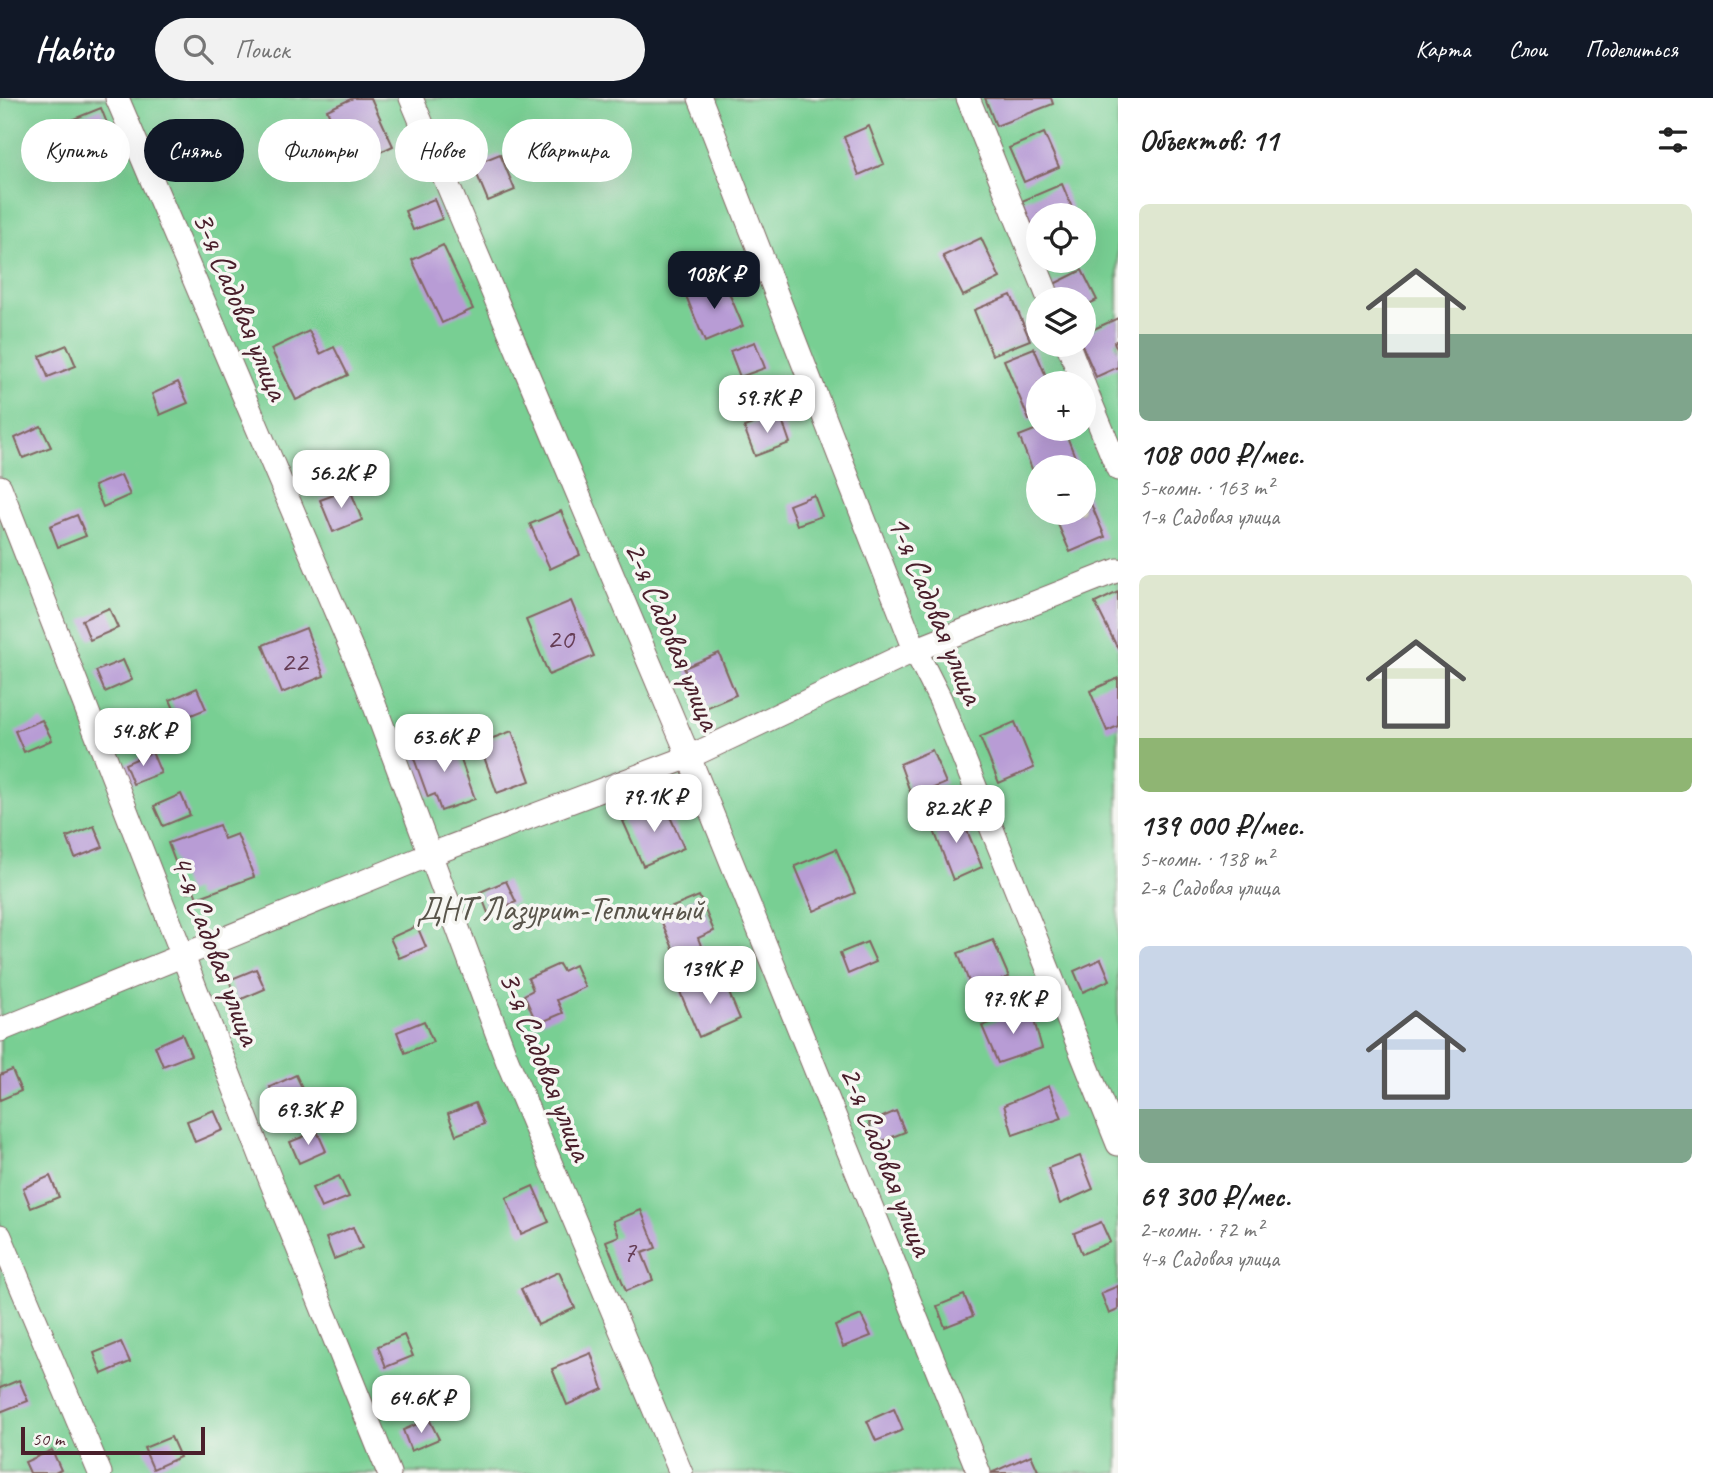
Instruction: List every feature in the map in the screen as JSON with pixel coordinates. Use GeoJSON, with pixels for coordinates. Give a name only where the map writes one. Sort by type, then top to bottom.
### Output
{"type":"FeatureCollection","features":[{"type":"Feature","properties":{"kind":"street","name":"3-я Садовая улица"},"geometry":{"type":"LineString","coordinates":[[117,98],[368,685],[429,855],[508,1060],[681,1473]]}},
{"type":"Feature","properties":{"kind":"street","name":"2-я Садовая улица"},"geometry":{"type":"LineString","coordinates":[[411,98],[689,757],[979,1473]]}},
{"type":"Feature","properties":{"kind":"street","name":"1-я Садовая улица"},"geometry":{"type":"LineString","coordinates":[[700,98],[915,650],[940,699],[1118,1144]]}},
{"type":"Feature","properties":{"kind":"street"},"geometry":{"type":"LineString","coordinates":[[968,98],[1044,287]]}},
{"type":"Feature","properties":{"kind":"street"},"geometry":{"type":"LineString","coordinates":[[1096,415],[1118,469]]}},
{"type":"Feature","properties":{"kind":"street","name":"4-я Садовая улица"},"geometry":{"type":"LineString","coordinates":[[0,487],[264,1164],[389,1473]]}},
{"type":"Feature","properties":{"kind":"street"},"geometry":{"type":"LineString","coordinates":[[0,1030],[429,855],[689,757],[915,650],[1118,570]]}},
{"type":"Feature","properties":{"kind":"street"},"geometry":{"type":"LineString","coordinates":[[0,1237],[100,1473]]}},
{"type":"Feature","properties":{"kind":"green space","name":"ДНТ Лазурит-Тепличный"},"geometry":{"type":"Polygon","coordinates":[[[0,98],[1118,98],[1118,1473],[0,1473],[0,98]]]}},
{"type":"Feature","properties":{"kind":"building"},"geometry":{"type":"Polygon","coordinates":[[[353,98],[371,98],[381,119],[331,119],[327,110],[353,98]]]}},
{"type":"Feature","properties":{"kind":"building"},"geometry":{"type":"Polygon","coordinates":[[[985,98],[1051,98],[1053,104],[996,126],[985,98]]]}},
{"type":"Feature","properties":{"kind":"building"},"geometry":{"type":"Polygon","coordinates":[[[101,108],[105,119],[74,119],[101,108]]]}},
{"type":"Feature","properties":{"kind":"building"},"geometry":{"type":"Polygon","coordinates":[[[381,120],[393,146],[381,152],[381,120]]]}},
{"type":"Feature","properties":{"kind":"building"},"geometry":{"type":"Polygon","coordinates":[[[869,126],[884,164],[859,175],[844,137],[869,126]]]}},
{"type":"Feature","properties":{"kind":"building"},"geometry":{"type":"Polygon","coordinates":[[[1044,133],[1059,167],[1024,182],[1009,148],[1044,133]]]}},
{"type":"Feature","properties":{"kind":"building"},"geometry":{"type":"Polygon","coordinates":[[[500,154],[502,182],[512,182],[515,190],[488,201],[480,182],[488,182],[488,159],[500,154]]]}},
{"type":"Feature","properties":{"kind":"building"},"geometry":{"type":"Polygon","coordinates":[[[1062,184],[1070,203],[1026,203],[1026,211],[1022,201],[1062,184]]]}},
{"type":"Feature","properties":{"kind":"building"},"geometry":{"type":"Polygon","coordinates":[[[434,199],[442,219],[413,230],[405,211],[434,199]]]}},
{"type":"Feature","properties":{"kind":"building"},"geometry":{"type":"Polygon","coordinates":[[[981,238],[1000,278],[963,296],[943,256],[981,238]]]}},
{"type":"Feature","properties":{"kind":"building"},"geometry":{"type":"Polygon","coordinates":[[[443,245],[473,309],[442,323],[412,260],[443,245]]]}},
{"type":"Feature","properties":{"kind":"building"},"geometry":{"type":"Polygon","coordinates":[[[1076,273],[1084,273],[1090,287],[1053,287],[1052,285],[1076,273]]]}},
{"type":"Feature","properties":{"kind":"building"},"geometry":{"type":"Polygon","coordinates":[[[724,281],[743,326],[705,342],[686,296],[724,281]]]}},
{"type":"Feature","properties":{"kind":"building"},"geometry":{"type":"Polygon","coordinates":[[[1011,295],[1026,331],[1026,342],[992,355],[974,310],[1011,295]]]}},
{"type":"Feature","properties":{"kind":"building"},"geometry":{"type":"Polygon","coordinates":[[[1118,318],[1118,340],[1114,342],[1118,351],[1118,367],[1096,377],[1096,371],[1093,371],[1087,357],[1096,357],[1096,328],[1118,318]]]}},
{"type":"Feature","properties":{"kind":"building"},"geometry":{"type":"Polygon","coordinates":[[[309,331],[320,354],[334,347],[348,375],[296,400],[271,349],[309,331]]]}},
{"type":"Feature","properties":{"kind":"building"},"geometry":{"type":"Polygon","coordinates":[[[755,342],[765,368],[740,377],[730,351],[755,342]]]}},
{"type":"Feature","properties":{"kind":"building"},"geometry":{"type":"Polygon","coordinates":[[[67,345],[76,366],[48,377],[40,356],[67,345]]]}},
{"type":"Feature","properties":{"kind":"building"},"geometry":{"type":"Polygon","coordinates":[[[1026,351],[1026,357],[1038,357],[1044,371],[1026,371],[1026,413],[1004,360],[1026,351]]]}},
{"type":"Feature","properties":{"kind":"building"},"geometry":{"type":"Polygon","coordinates":[[[178,382],[188,403],[160,415],[152,394],[178,382]]]}},
{"type":"Feature","properties":{"kind":"building"},"geometry":{"type":"Polygon","coordinates":[[[780,414],[790,443],[755,456],[744,427],[780,414]]]}},
{"type":"Feature","properties":{"kind":"building"},"geometry":{"type":"Polygon","coordinates":[[[41,426],[51,447],[23,458],[15,438],[41,426]]]}},
{"type":"Feature","properties":{"kind":"building"},"geometry":{"type":"Polygon","coordinates":[[[1026,433],[1026,441],[1069,441],[1074,455],[1027,455],[1019,436],[1026,433]]]}},
{"type":"Feature","properties":{"kind":"building"},"geometry":{"type":"Polygon","coordinates":[[[121,475],[130,495],[103,507],[94,486],[121,475]]]}},
{"type":"Feature","properties":{"kind":"building"},"geometry":{"type":"Polygon","coordinates":[[[350,489],[362,520],[333,532],[320,500],[350,489]]]}},
{"type":"Feature","properties":{"kind":"building"},"geometry":{"type":"Polygon","coordinates":[[[814,495],[822,516],[797,525],[789,505],[814,495]]]}},
{"type":"Feature","properties":{"kind":"building"},"geometry":{"type":"Polygon","coordinates":[[[561,511],[580,555],[550,569],[530,524],[561,511]]]}},
{"type":"Feature","properties":{"kind":"building"},"geometry":{"type":"Polygon","coordinates":[[[77,515],[86,536],[58,547],[50,526],[77,515]]]}},
{"type":"Feature","properties":{"kind":"building"},"geometry":{"type":"Polygon","coordinates":[[[1096,516],[1105,537],[1070,552],[1058,525],[1096,525],[1096,516]]]}},
{"type":"Feature","properties":{"kind":"building"},"geometry":{"type":"Polygon","coordinates":[[[1118,592],[1118,649],[1095,603],[1118,592]]]}},
{"type":"Feature","properties":{"kind":"building"},"geometry":{"type":"Polygon","coordinates":[[[571,601],[594,656],[549,675],[526,620],[571,601]]]}},
{"type":"Feature","properties":{"kind":"building"},"geometry":{"type":"Polygon","coordinates":[[[109,608],[118,628],[90,640],[82,620],[109,608]]]}},
{"type":"Feature","properties":{"kind":"building"},"geometry":{"type":"Polygon","coordinates":[[[306,628],[324,676],[282,693],[263,645],[306,628]]]}},
{"type":"Feature","properties":{"kind":"building"},"geometry":{"type":"Polygon","coordinates":[[[719,653],[736,695],[701,710],[684,668],[719,653]]]}},
{"type":"Feature","properties":{"kind":"building"},"geometry":{"type":"Polygon","coordinates":[[[123,660],[132,680],[105,692],[96,671],[123,660]]]}},
{"type":"Feature","properties":{"kind":"building"},"geometry":{"type":"Polygon","coordinates":[[[1118,678],[1118,726],[1107,731],[1090,691],[1118,678]]]}},
{"type":"Feature","properties":{"kind":"building"},"geometry":{"type":"Polygon","coordinates":[[[197,688],[206,709],[179,720],[170,700],[197,688]]]}},
{"type":"Feature","properties":{"kind":"building"},"geometry":{"type":"Polygon","coordinates":[[[42,720],[52,740],[24,752],[15,731],[42,720]]]}},
{"type":"Feature","properties":{"kind":"building"},"geometry":{"type":"Polygon","coordinates":[[[1015,722],[1034,768],[999,783],[980,737],[1015,722]]]}},
{"type":"Feature","properties":{"kind":"building"},"geometry":{"type":"Polygon","coordinates":[[[512,731],[530,781],[497,793],[479,743],[512,731]]]}},
{"type":"Feature","properties":{"kind":"building"},"geometry":{"type":"Polygon","coordinates":[[[453,738],[475,799],[441,811],[435,794],[428,797],[412,753],[453,738]]]}},
{"type":"Feature","properties":{"kind":"building"},"geometry":{"type":"Polygon","coordinates":[[[932,750],[946,783],[912,797],[900,764],[932,750]]]}},
{"type":"Feature","properties":{"kind":"building"},"geometry":{"type":"Polygon","coordinates":[[[152,752],[161,773],[133,784],[125,764],[152,752]]]}},
{"type":"Feature","properties":{"kind":"building"},"geometry":{"type":"Polygon","coordinates":[[[181,794],[190,815],[163,826],[154,806],[181,794]]]}},
{"type":"Feature","properties":{"kind":"building"},"geometry":{"type":"Polygon","coordinates":[[[664,803],[684,848],[643,866],[623,821],[664,803]]]}},
{"type":"Feature","properties":{"kind":"building"},"geometry":{"type":"Polygon","coordinates":[[[959,811],[982,867],[953,880],[930,820],[959,811]]]}},
{"type":"Feature","properties":{"kind":"building"},"geometry":{"type":"Polygon","coordinates":[[[219,825],[224,839],[237,834],[254,877],[197,898],[194,890],[187,893],[168,843],[219,825]]]}},
{"type":"Feature","properties":{"kind":"building"},"geometry":{"type":"Polygon","coordinates":[[[94,826],[103,847],[75,858],[67,837],[94,826]]]}},
{"type":"Feature","properties":{"kind":"building"},"geometry":{"type":"Polygon","coordinates":[[[836,849],[855,893],[814,911],[795,866],[836,849]]]}},
{"type":"Feature","properties":{"kind":"building"},"geometry":{"type":"Polygon","coordinates":[[[506,881],[516,902],[488,913],[480,892],[506,881]]]}},
{"type":"Feature","properties":{"kind":"building"},"geometry":{"type":"Polygon","coordinates":[[[699,896],[714,931],[698,938],[702,948],[677,958],[658,913],[699,896]]]}},
{"type":"Feature","properties":{"kind":"building"},"geometry":{"type":"Polygon","coordinates":[[[417,926],[426,947],[399,958],[390,938],[417,926]]]}},
{"type":"Feature","properties":{"kind":"building"},"geometry":{"type":"Polygon","coordinates":[[[993,940],[1009,977],[972,990],[958,953],[993,940]]]}},
{"type":"Feature","properties":{"kind":"building"},"geometry":{"type":"Polygon","coordinates":[[[867,942],[876,962],[848,974],[840,953],[867,942]]]}},
{"type":"Feature","properties":{"kind":"building"},"geometry":{"type":"Polygon","coordinates":[[[1101,959],[1110,980],[1083,992],[1074,971],[1101,959]]]}},
{"type":"Feature","properties":{"kind":"building"},"geometry":{"type":"Polygon","coordinates":[[[559,964],[563,971],[575,965],[585,987],[557,1000],[563,1013],[537,1024],[524,995],[533,990],[528,978],[559,964]]]}},
{"type":"Feature","properties":{"kind":"building"},"geometry":{"type":"Polygon","coordinates":[[[256,969],[265,989],[237,1001],[229,980],[256,969]]]}},
{"type":"Feature","properties":{"kind":"building"},"geometry":{"type":"Polygon","coordinates":[[[721,974],[740,1019],[699,1037],[680,992],[721,974]]]}},
{"type":"Feature","properties":{"kind":"building"},"geometry":{"type":"Polygon","coordinates":[[[1030,1007],[1042,1048],[998,1063],[982,1026],[1030,1007]]]}},
{"type":"Feature","properties":{"kind":"building"},"geometry":{"type":"Polygon","coordinates":[[[424,1021],[433,1042],[405,1053],[397,1032],[424,1021]]]}},
{"type":"Feature","properties":{"kind":"building"},"geometry":{"type":"Polygon","coordinates":[[[182,1034],[191,1055],[163,1066],[155,1046],[182,1034]]]}},
{"type":"Feature","properties":{"kind":"building"},"geometry":{"type":"Polygon","coordinates":[[[12,1070],[21,1091],[0,1100],[0,1075],[12,1070]]]}},
{"type":"Feature","properties":{"kind":"building"},"geometry":{"type":"Polygon","coordinates":[[[296,1075],[306,1096],[278,1107],[270,1087],[296,1075]]]}},
{"type":"Feature","properties":{"kind":"building"},"geometry":{"type":"Polygon","coordinates":[[[1049,1086],[1062,1118],[1013,1135],[1004,1105],[1049,1086]]]}},
{"type":"Feature","properties":{"kind":"building"},"geometry":{"type":"Polygon","coordinates":[[[475,1103],[484,1124],[456,1135],[448,1114],[475,1103]]]}},
{"type":"Feature","properties":{"kind":"building"},"geometry":{"type":"Polygon","coordinates":[[[214,1110],[223,1130],[195,1142],[187,1121],[214,1110]]]}},
{"type":"Feature","properties":{"kind":"building"},"geometry":{"type":"Polygon","coordinates":[[[896,1111],[905,1132],[877,1143],[869,1123],[896,1111]]]}},
{"type":"Feature","properties":{"kind":"building"},"geometry":{"type":"Polygon","coordinates":[[[317,1131],[326,1151],[299,1163],[290,1142],[317,1131]]]}},
{"type":"Feature","properties":{"kind":"building"},"geometry":{"type":"Polygon","coordinates":[[[1080,1156],[1093,1189],[1060,1204],[1048,1168],[1080,1156]]]}},
{"type":"Feature","properties":{"kind":"building"},"geometry":{"type":"Polygon","coordinates":[[[50,1176],[59,1197],[31,1208],[23,1188],[50,1176]]]}},
{"type":"Feature","properties":{"kind":"building"},"geometry":{"type":"Polygon","coordinates":[[[339,1176],[349,1197],[321,1208],[312,1188],[339,1176]]]}},
{"type":"Feature","properties":{"kind":"building"},"geometry":{"type":"Polygon","coordinates":[[[533,1186],[549,1222],[521,1234],[506,1198],[533,1186]]]}},
{"type":"Feature","properties":{"kind":"building"},"geometry":{"type":"Polygon","coordinates":[[[641,1210],[656,1248],[642,1253],[653,1280],[626,1291],[606,1241],[619,1236],[613,1221],[641,1210]]]}},
{"type":"Feature","properties":{"kind":"building"},"geometry":{"type":"Polygon","coordinates":[[[1101,1222],[1110,1242],[1082,1254],[1074,1233],[1101,1222]]]}},
{"type":"Feature","properties":{"kind":"building"},"geometry":{"type":"Polygon","coordinates":[[[353,1227],[362,1248],[334,1259],[326,1238],[353,1227]]]}},
{"type":"Feature","properties":{"kind":"building"},"geometry":{"type":"Polygon","coordinates":[[[559,1272],[575,1308],[538,1325],[521,1289],[559,1272]]]}},
{"type":"Feature","properties":{"kind":"building"},"geometry":{"type":"Polygon","coordinates":[[[1118,1286],[1118,1310],[1109,1314],[1101,1293],[1118,1286]]]}},
{"type":"Feature","properties":{"kind":"building"},"geometry":{"type":"Polygon","coordinates":[[[964,1295],[973,1316],[945,1327],[937,1306],[964,1295]]]}},
{"type":"Feature","properties":{"kind":"building"},"geometry":{"type":"Polygon","coordinates":[[[861,1315],[871,1336],[843,1347],[835,1326],[861,1315]]]}},
{"type":"Feature","properties":{"kind":"building"},"geometry":{"type":"Polygon","coordinates":[[[404,1335],[413,1356],[386,1367],[378,1346],[404,1335]]]}},
{"type":"Feature","properties":{"kind":"building"},"geometry":{"type":"Polygon","coordinates":[[[121,1342],[130,1362],[102,1374],[94,1353],[121,1342]]]}},
{"type":"Feature","properties":{"kind":"building"},"geometry":{"type":"Polygon","coordinates":[[[591,1353],[603,1389],[567,1405],[552,1369],[591,1353]]]}},
{"type":"Feature","properties":{"kind":"building"},"geometry":{"type":"Polygon","coordinates":[[[19,1380],[28,1401],[0,1412],[0,1388],[19,1380]]]}},
{"type":"Feature","properties":{"kind":"building"},"geometry":{"type":"Polygon","coordinates":[[[894,1409],[903,1430],[876,1441],[867,1421],[894,1409]]]}},
{"type":"Feature","properties":{"kind":"building"},"geometry":{"type":"Polygon","coordinates":[[[429,1419],[439,1439],[411,1451],[403,1430],[429,1419]]]}},
{"type":"Feature","properties":{"kind":"building"},"geometry":{"type":"Polygon","coordinates":[[[171,1437],[180,1457],[153,1469],[144,1448],[171,1437]]]}},
{"type":"Feature","properties":{"kind":"building"},"geometry":{"type":"Polygon","coordinates":[[[52,1450],[61,1470],[55,1473],[30,1473],[25,1462],[52,1450]]]}},
{"type":"Feature","properties":{"kind":"building"},"geometry":{"type":"Polygon","coordinates":[[[1031,1455],[1039,1473],[991,1473],[1031,1455]]]}}]}
